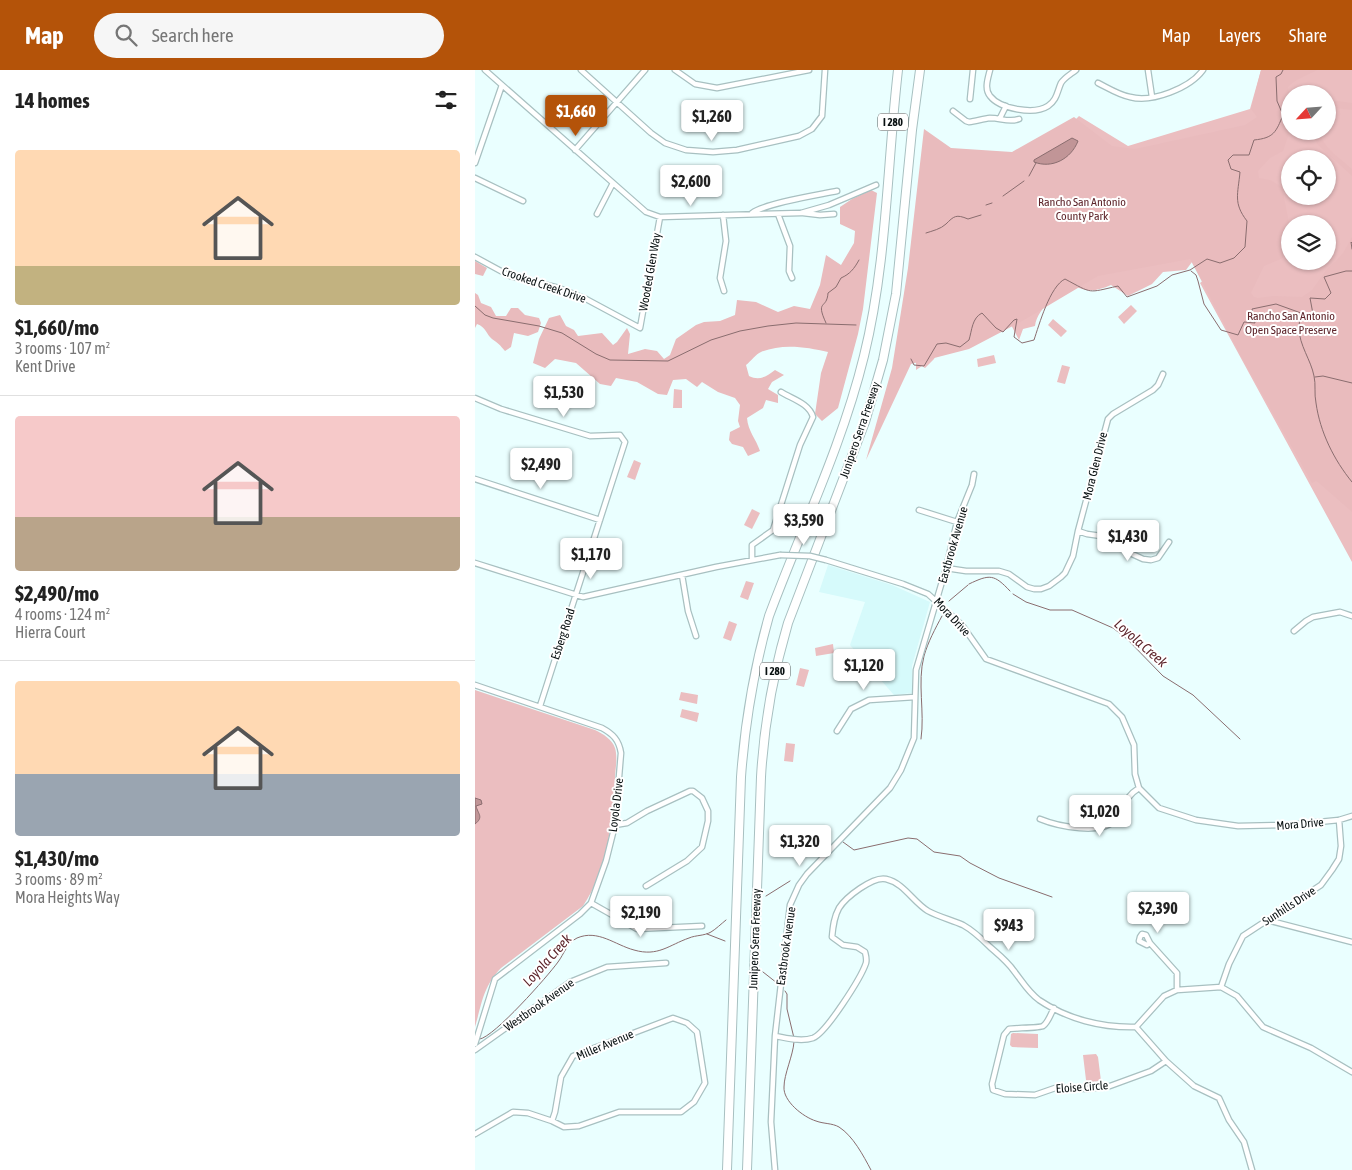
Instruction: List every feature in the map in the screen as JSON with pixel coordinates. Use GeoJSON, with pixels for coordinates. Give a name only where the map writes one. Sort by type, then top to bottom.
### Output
{"type":"FeatureCollection","features":[{"type":"Feature","properties":{"kind":"highway","name":"Junipero Serra Freeway"},"geometry":{"type":"LineString","coordinates":[[727,1170],[741,776],[747,712],[758,656],[769,616],[847,414],[857,383],[871,324],[887,193],[898,70]]}},
{"type":"Feature","properties":{"kind":"highway","name":"Junipero Serra Freeway"},"geometry":{"type":"LineString","coordinates":[[747,1170],[761,777],[766,715],[779,654],[788,623],[865,422],[876,388],[896,294],[912,130],[920,70]]}},
{"type":"Feature","properties":{"kind":"street"},"geometry":{"type":"LineString","coordinates":[[485,70],[646,212],[660,217],[801,213],[833,214]]}},
{"type":"Feature","properties":{"kind":"street"},"geometry":{"type":"LineString","coordinates":[[581,70],[651,133],[665,143],[686,150],[713,152],[737,150],[799,136],[813,129],[822,116],[825,70]]}},
{"type":"Feature","properties":{"kind":"street"},"geometry":{"type":"LineString","coordinates":[[575,150],[645,70]]}},
{"type":"Feature","properties":{"kind":"street"},"geometry":{"type":"LineString","coordinates":[[675,70],[695,84],[717,88],[809,70]]}},
{"type":"Feature","properties":{"kind":"street"},"geometry":{"type":"LineString","coordinates":[[970,99],[973,70]]}},
{"type":"Feature","properties":{"kind":"street"},"geometry":{"type":"LineString","coordinates":[[990,70],[987,92],[993,100],[1026,112],[1038,111],[1047,107],[1058,95],[1062,82],[1075,70]]}},
{"type":"Feature","properties":{"kind":"street"},"geometry":{"type":"LineString","coordinates":[[1148,70],[1152,97]]}},
{"type":"Feature","properties":{"kind":"street"},"geometry":{"type":"LineString","coordinates":[[1098,83],[1131,98],[1152,97],[1193,82],[1203,70]]}},
{"type":"Feature","properties":{"kind":"street"},"geometry":{"type":"LineString","coordinates":[[475,163],[502,85]]}},
{"type":"Feature","properties":{"kind":"street"},"geometry":{"type":"LineString","coordinates":[[1001,118],[1007,106]]}},
{"type":"Feature","properties":{"kind":"street"},"geometry":{"type":"LineString","coordinates":[[953,111],[969,122],[1001,118],[1010,122],[1019,119]]}},
{"type":"Feature","properties":{"kind":"street"},"geometry":{"type":"LineString","coordinates":[[475,178],[523,201]]}},
{"type":"Feature","properties":{"kind":"street"},"geometry":{"type":"LineString","coordinates":[[597,214],[613,182]]}},
{"type":"Feature","properties":{"kind":"street"},"geometry":{"type":"LineString","coordinates":[[801,213],[829,205],[876,186]]}},
{"type":"Feature","properties":{"kind":"street"},"geometry":{"type":"LineString","coordinates":[[751,214],[773,205],[837,191]]}},
{"type":"Feature","properties":{"kind":"street"},"geometry":{"type":"LineString","coordinates":[[778,214],[790,246],[789,271],[792,278]]}},
{"type":"Feature","properties":{"kind":"street"},"geometry":{"type":"LineString","coordinates":[[723,215],[726,241],[720,272],[724,291]]}},
{"type":"Feature","properties":{"kind":"street","name":"Wooded Glen Way"},"geometry":{"type":"LineString","coordinates":[[640,328],[660,217]]}},
{"type":"Feature","properties":{"kind":"street","name":"Crooked Creek Drive"},"geometry":{"type":"LineString","coordinates":[[475,257],[510,276],[559,288],[586,299],[640,328]]}},
{"type":"Feature","properties":{"kind":"street","name":"Mora Glen Drive"},"geometry":{"type":"LineString","coordinates":[[946,568],[967,571],[999,571],[1009,574],[1027,587],[1034,589],[1041,589],[1052,584],[1065,573],[1073,556],[1078,530],[1108,419],[1153,390],[1158,385],[1163,374]]}},
{"type":"Feature","properties":{"kind":"street"},"geometry":{"type":"LineString","coordinates":[[752,560],[752,545],[773,530],[800,445],[813,417],[811,410],[807,406],[781,392]]}},
{"type":"Feature","properties":{"kind":"street","name":"Esberg Road"},"geometry":{"type":"LineString","coordinates":[[475,398],[501,409],[590,436],[620,435],[625,442],[540,706]]}},
{"type":"Feature","properties":{"kind":"street","name":"Eastbrook Avenue"},"geometry":{"type":"LineString","coordinates":[[775,1170],[771,1122],[775,1036],[790,905],[799,885],[807,874],[890,788],[901,770],[914,738],[916,670],[937,601],[957,522],[972,485],[974,474]]}},
{"type":"Feature","properties":{"kind":"street"},"geometry":{"type":"LineString","coordinates":[[475,479],[600,520]]}},
{"type":"Feature","properties":{"kind":"street"},"geometry":{"type":"LineString","coordinates":[[919,510],[957,522]]}},
{"type":"Feature","properties":{"kind":"street"},"geometry":{"type":"LineString","coordinates":[[1078,530],[1087,534],[1115,538],[1132,554],[1145,560],[1158,558],[1169,542]]}},
{"type":"Feature","properties":{"kind":"street","name":"Mora Drive"},"geometry":{"type":"LineString","coordinates":[[475,563],[583,597],[780,555],[810,556],[826,560],[903,584],[928,594],[961,625],[985,659],[1109,704],[1122,717],[1134,745],[1135,774],[1139,788],[1159,808],[1196,820],[1217,824],[1264,827],[1339,820],[1352,816]]}},
{"type":"Feature","properties":{"kind":"street"},"geometry":{"type":"LineString","coordinates":[[682,575],[688,609],[696,636]]}},
{"type":"Feature","properties":{"kind":"street"},"geometry":{"type":"LineString","coordinates":[[1294,632],[1313,617],[1340,612],[1352,616]]}},
{"type":"Feature","properties":{"kind":"street","name":"Loyola Drive"},"geometry":{"type":"LineString","coordinates":[[475,684],[602,728],[613,734],[617,739],[621,752],[615,825],[606,861],[591,903]]}},
{"type":"Feature","properties":{"kind":"street"},"geometry":{"type":"LineString","coordinates":[[837,731],[851,708],[869,700],[915,697]]}},
{"type":"Feature","properties":{"kind":"street"},"geometry":{"type":"LineString","coordinates":[[1040,819],[1053,824],[1086,828],[1107,826],[1115,820],[1130,793],[1139,788]]}},
{"type":"Feature","properties":{"kind":"street"},"geometry":{"type":"LineString","coordinates":[[615,825],[627,823],[647,811],[690,791],[698,794],[706,804],[709,816],[702,847],[687,860],[646,886]]}},
{"type":"Feature","properties":{"kind":"street","name":"Sunhills Drive"},"geometry":{"type":"LineString","coordinates":[[1221,987],[1229,964],[1243,936],[1321,885],[1332,870],[1339,859],[1341,846],[1339,820]]}},
{"type":"Feature","properties":{"kind":"street"},"geometry":{"type":"LineString","coordinates":[[775,1036],[802,1040],[814,1037],[825,1028],[845,999],[867,961],[865,952],[857,947],[843,945],[832,937],[833,921],[840,906],[854,892],[870,881],[885,878],[904,889],[927,910],[964,926],[988,945],[1013,969],[1027,989],[1038,999],[1053,1008],[1091,1024],[1115,1028],[1136,1027],[1164,996],[1177,990],[1221,987],[1237,996],[1263,1027],[1311,1048],[1352,1072]]}},
{"type":"Feature","properties":{"kind":"street"},"geometry":{"type":"LineString","coordinates":[[475,1044],[495,979],[580,914],[591,903],[637,929],[702,926]]}},
{"type":"Feature","properties":{"kind":"street"},"geometry":{"type":"LineString","coordinates":[[1267,920],[1352,942]]}},
{"type":"Feature","properties":{"kind":"street"},"geometry":{"type":"LineString","coordinates":[[1150,943],[1177,973],[1177,990]]}},
{"type":"Feature","properties":{"kind":"street","name":"Westbrook Avenue"},"geometry":{"type":"LineString","coordinates":[[475,1050],[570,982],[607,967],[666,963]]}},
{"type":"Feature","properties":{"kind":"street","name":"Eloise Circle"},"geometry":{"type":"LineString","coordinates":[[1053,1008],[1041,1027],[1009,1029],[1004,1035],[992,1084],[993,1090],[1005,1094],[1035,1095],[1058,1087],[1087,1089],[1110,1086],[1151,1071],[1166,1061]]}},
{"type":"Feature","properties":{"kind":"street","name":"Miller Avenue"},"geometry":{"type":"LineString","coordinates":[[673,1018],[687,1023],[697,1032],[705,1083],[694,1102],[681,1112],[619,1112],[579,1126],[563,1127],[552,1121],[561,1077],[573,1056],[673,1018]]}},
{"type":"Feature","properties":{"kind":"street"},"geometry":{"type":"LineString","coordinates":[[1136,1027],[1166,1061],[1194,1086],[1219,1098],[1229,1120],[1244,1142],[1252,1170]]}},
{"type":"Feature","properties":{"kind":"street"},"geometry":{"type":"LineString","coordinates":[[475,1134],[513,1112],[528,1113],[552,1121]]}},
{"type":"Feature","properties":{"kind":"shaded area"},"geometry":{"type":"Polygon","coordinates":[[[1072,138],[1078,141],[1075,147],[1071,153],[1060,161],[1047,164],[1034,162],[1034,160],[1072,138]]]}},
{"type":"Feature","properties":{"kind":"shaded area"},"geometry":{"type":"Polygon","coordinates":[[[828,565],[892,585],[930,602],[912,666],[912,693],[894,695],[850,645],[865,602],[819,592],[828,565]]]}},
{"type":"Feature","properties":{"kind":"shaded area"},"geometry":{"type":"Polygon","coordinates":[[[475,798],[481,800],[482,804],[476,806],[480,817],[475,824],[475,798]]]}},
{"type":"Feature","properties":{"kind":"green space"},"geometry":{"type":"Polygon","coordinates":[[[1261,70],[1352,70],[1352,562],[1200,283],[1220,267],[1192,262],[1186,270],[1163,272],[1152,284],[1128,296],[1111,285],[1092,290],[1073,285],[1044,307],[1035,326],[1023,329],[1019,340],[1009,321],[939,349],[934,359],[925,368],[922,366],[916,370],[916,300],[957,185],[1074,121],[1079,116],[1128,146],[1250,109],[1261,70]]]}},
{"type":"Feature","properties":{"kind":"green space"},"geometry":{"type":"Polygon","coordinates":[[[1261,70],[1317,70],[1290,85],[1281,85],[1281,140],[1287,140],[1283,150],[1270,158],[1258,171],[1259,178],[1270,180],[1281,186],[1281,205],[1286,205],[1287,215],[1281,215],[1281,259],[1264,266],[1251,293],[1254,297],[1258,298],[1273,296],[1302,297],[1312,290],[1326,270],[1336,270],[1336,261],[1352,237],[1352,512],[1319,483],[1316,481],[1312,483],[1243,360],[1190,259],[1098,276],[1024,320],[969,349],[911,364],[866,460],[892,368],[908,268],[924,129],[951,148],[1012,152],[1074,117],[1112,146],[1135,149],[1245,125],[1257,117],[1251,109],[1261,70]]]}},
{"type":"Feature","properties":{"kind":"green space"},"geometry":{"type":"Polygon","coordinates":[[[1336,101],[1352,103],[1352,110],[1336,108],[1336,101]]]}},
{"type":"Feature","properties":{"kind":"green space"},"geometry":{"type":"Polygon","coordinates":[[[1316,140],[1322,140],[1330,150],[1324,150],[1316,140]]]}},
{"type":"Feature","properties":{"kind":"green space"},"geometry":{"type":"Polygon","coordinates":[[[1336,156],[1352,169],[1352,176],[1336,161],[1336,156]]]}},
{"type":"Feature","properties":{"kind":"green space"},"geometry":{"type":"Polygon","coordinates":[[[871,190],[877,193],[863,309],[858,334],[838,408],[822,421],[815,414],[821,373],[828,352],[820,350],[803,347],[769,349],[759,353],[746,365],[749,376],[756,378],[762,378],[775,370],[784,375],[772,382],[768,389],[778,395],[778,403],[766,400],[763,408],[747,418],[760,451],[748,456],[743,447],[732,444],[729,440],[730,432],[740,427],[738,421],[740,405],[735,398],[718,392],[702,382],[697,387],[686,379],[673,380],[667,395],[658,394],[637,382],[616,378],[611,386],[600,384],[576,363],[555,359],[545,368],[533,363],[539,339],[549,318],[560,315],[566,326],[574,330],[578,336],[602,333],[613,345],[627,328],[630,334],[628,354],[645,349],[657,351],[664,359],[670,355],[676,339],[696,325],[704,322],[720,321],[735,315],[737,300],[756,302],[778,312],[794,306],[810,309],[820,285],[826,255],[841,265],[854,243],[855,231],[840,224],[840,207],[871,190]]]}},
{"type":"Feature","properties":{"kind":"green space"},"geometry":{"type":"Polygon","coordinates":[[[475,261],[487,268],[483,276],[475,274],[475,261]]]}},
{"type":"Feature","properties":{"kind":"green space"},"geometry":{"type":"Polygon","coordinates":[[[475,293],[478,295],[481,303],[491,307],[496,316],[506,316],[511,308],[518,308],[525,315],[539,318],[541,323],[538,332],[528,336],[514,333],[511,347],[505,351],[482,327],[477,324],[475,328],[475,293]]]}},
{"type":"Feature","properties":{"kind":"green space"},"geometry":{"type":"Polygon","coordinates":[[[1131,305],[1137,311],[1124,324],[1118,317],[1131,305]]]}},
{"type":"Feature","properties":{"kind":"green space"},"geometry":{"type":"Polygon","coordinates":[[[1053,319],[1067,331],[1061,337],[1048,325],[1053,319]]]}},
{"type":"Feature","properties":{"kind":"green space"},"geometry":{"type":"Polygon","coordinates":[[[994,355],[996,363],[978,367],[977,359],[994,355]]]}},
{"type":"Feature","properties":{"kind":"green space"},"geometry":{"type":"Polygon","coordinates":[[[1062,365],[1070,367],[1065,384],[1057,382],[1062,365]]]}},
{"type":"Feature","properties":{"kind":"green space"},"geometry":{"type":"Polygon","coordinates":[[[674,389],[682,390],[682,408],[673,408],[674,389]]]}},
{"type":"Feature","properties":{"kind":"green space"},"geometry":{"type":"Polygon","coordinates":[[[634,460],[641,463],[635,480],[627,477],[634,460]]]}},
{"type":"Feature","properties":{"kind":"green space"},"geometry":{"type":"Polygon","coordinates":[[[752,509],[760,513],[752,529],[744,525],[752,509]]]}},
{"type":"Feature","properties":{"kind":"green space"},"geometry":{"type":"Polygon","coordinates":[[[746,581],[754,583],[748,600],[740,597],[746,581]]]}},
{"type":"Feature","properties":{"kind":"green space"},"geometry":{"type":"Polygon","coordinates":[[[729,621],[737,624],[731,641],[723,638],[729,621]]]}},
{"type":"Feature","properties":{"kind":"green space"},"geometry":{"type":"Polygon","coordinates":[[[833,644],[834,653],[816,656],[815,648],[833,644]]]}},
{"type":"Feature","properties":{"kind":"green space"},"geometry":{"type":"Polygon","coordinates":[[[800,668],[809,670],[804,687],[796,685],[800,668]]]}},
{"type":"Feature","properties":{"kind":"green space"},"geometry":{"type":"Polygon","coordinates":[[[475,690],[595,730],[612,742],[616,752],[616,760],[607,845],[598,877],[591,892],[583,906],[501,968],[490,982],[475,1027],[475,690]]]}},
{"type":"Feature","properties":{"kind":"green space"},"geometry":{"type":"Polygon","coordinates":[[[681,692],[698,695],[697,704],[679,700],[681,692]]]}},
{"type":"Feature","properties":{"kind":"green space"},"geometry":{"type":"Polygon","coordinates":[[[682,709],[699,713],[697,722],[680,717],[682,709]]]}},
{"type":"Feature","properties":{"kind":"green space"},"geometry":{"type":"Polygon","coordinates":[[[786,743],[795,744],[793,762],[784,761],[786,743]]]}},
{"type":"Feature","properties":{"kind":"green space"},"geometry":{"type":"Polygon","coordinates":[[[1011,1034],[1038,1034],[1038,1048],[1012,1047],[1010,1045],[1011,1034]]]}},
{"type":"Feature","properties":{"kind":"green space"},"geometry":{"type":"Polygon","coordinates":[[[1096,1054],[1101,1081],[1088,1082],[1086,1080],[1083,1055],[1096,1054]]]}},
{"type":"Feature","properties":{"kind":"waterway"},"geometry":{"type":"LineString","coordinates":[[911,359],[914,365],[924,366],[937,344],[946,343],[960,347],[969,340],[974,321],[982,313],[996,328],[1003,332],[1017,319],[1014,337],[1022,343],[1034,340],[1050,297],[1065,279],[1090,291],[1118,286],[1127,297],[1157,286],[1172,275],[1190,270],[1207,259],[1220,263],[1234,258],[1245,247],[1247,221],[1240,209],[1237,198],[1240,172],[1231,169],[1228,160],[1233,155],[1249,155],[1254,140],[1266,138],[1276,130],[1283,115],[1277,101],[1276,77],[1283,70]]}},
{"type":"Feature","properties":{"kind":"waterway"},"geometry":{"type":"LineString","coordinates":[[1029,176],[1036,163]]}},
{"type":"Feature","properties":{"kind":"waterway"},"geometry":{"type":"LineString","coordinates":[[1003,196],[1024,181]]}},
{"type":"Feature","properties":{"kind":"waterway"},"geometry":{"type":"LineString","coordinates":[[986,205],[992,203]]}},
{"type":"Feature","properties":{"kind":"waterway"},"geometry":{"type":"LineString","coordinates":[[926,233],[942,227],[956,217],[968,219],[981,215]]}},
{"type":"Feature","properties":{"kind":"waterway"},"geometry":{"type":"LineString","coordinates":[[1352,243],[1352,249]]}},
{"type":"Feature","properties":{"kind":"waterway"},"geometry":{"type":"LineString","coordinates":[[826,323],[822,307],[828,293],[836,287],[841,278],[847,275],[859,260]]}},
{"type":"Feature","properties":{"kind":"waterway"},"geometry":{"type":"LineString","coordinates":[[1191,271],[1196,275],[1204,304],[1221,330],[1238,335],[1244,322],[1255,323],[1252,309],[1276,304],[1301,313],[1313,314],[1310,298],[1325,299],[1331,293],[1324,277],[1352,271]]}},
{"type":"Feature","properties":{"kind":"waterway"},"geometry":{"type":"LineString","coordinates":[[475,306],[485,315],[493,318],[539,326],[562,333],[596,354],[610,360],[668,361],[711,340],[740,331],[768,326],[796,323],[856,325]]}},
{"type":"Feature","properties":{"kind":"waterway"},"geometry":{"type":"LineString","coordinates":[[1301,313],[1300,334],[1314,376],[1315,400],[1324,435],[1339,464],[1352,482]]}},
{"type":"Feature","properties":{"kind":"waterway"},"geometry":{"type":"LineString","coordinates":[[1315,377],[1323,376],[1352,383]]}},
{"type":"Feature","properties":{"kind":"waterway","name":"Loyola Creek"},"geometry":{"type":"LineString","coordinates":[[969,584],[982,578],[991,577],[1000,581],[1010,591]]}},
{"type":"Feature","properties":{"kind":"waterway","name":"Loyola Creek"},"geometry":{"type":"LineString","coordinates":[[949,601],[968,585]]}},
{"type":"Feature","properties":{"kind":"waterway","name":"Loyola Creek"},"geometry":{"type":"LineString","coordinates":[[1013,594],[1026,602],[1050,610],[1072,610],[1113,628],[1127,639],[1163,676],[1193,695],[1240,739]]}},
{"type":"Feature","properties":{"kind":"waterway","name":"Loyola Creek"},"geometry":{"type":"LineString","coordinates":[[921,739],[922,666],[924,656],[942,616]]}},
{"type":"Feature","properties":{"kind":"waterway"},"geometry":{"type":"LineString","coordinates":[[843,842],[854,850],[908,838],[917,839],[934,852],[960,856],[999,878],[1052,897]]}},
{"type":"Feature","properties":{"kind":"waterway","name":"Loyola Creek"},"geometry":{"type":"LineString","coordinates":[[766,896],[790,881]]}},
{"type":"Feature","properties":{"kind":"waterway","name":"Loyola Creek"},"geometry":{"type":"LineString","coordinates":[[480,1039],[497,1028],[521,1005],[577,938],[592,935],[627,948],[650,952],[708,933],[726,920]]}},
{"type":"Feature","properties":{"kind":"waterway"},"geometry":{"type":"LineString","coordinates":[[707,934],[725,941]]}},
{"type":"Feature","properties":{"kind":"waterway"},"geometry":{"type":"LineString","coordinates":[[763,972],[777,983]]}},
{"type":"Feature","properties":{"kind":"waterway"},"geometry":{"type":"LineString","coordinates":[[785,991],[794,1038]]}},
{"type":"Feature","properties":{"kind":"waterway"},"geometry":{"type":"LineString","coordinates":[[794,1042],[784,1082],[785,1092],[790,1103],[805,1116],[839,1127],[849,1135],[871,1170]]}},
{"type":"Feature","properties":{"kind":"park label","name":"Rancho San Antonio County Park"},"geometry":{"type":"Point","coordinates":[1082,209]}},
{"type":"Feature","properties":{"kind":"park label","name":"Rancho San Antonio Open Space Preserve"},"geometry":{"type":"Point","coordinates":[1291,323]}}]}
